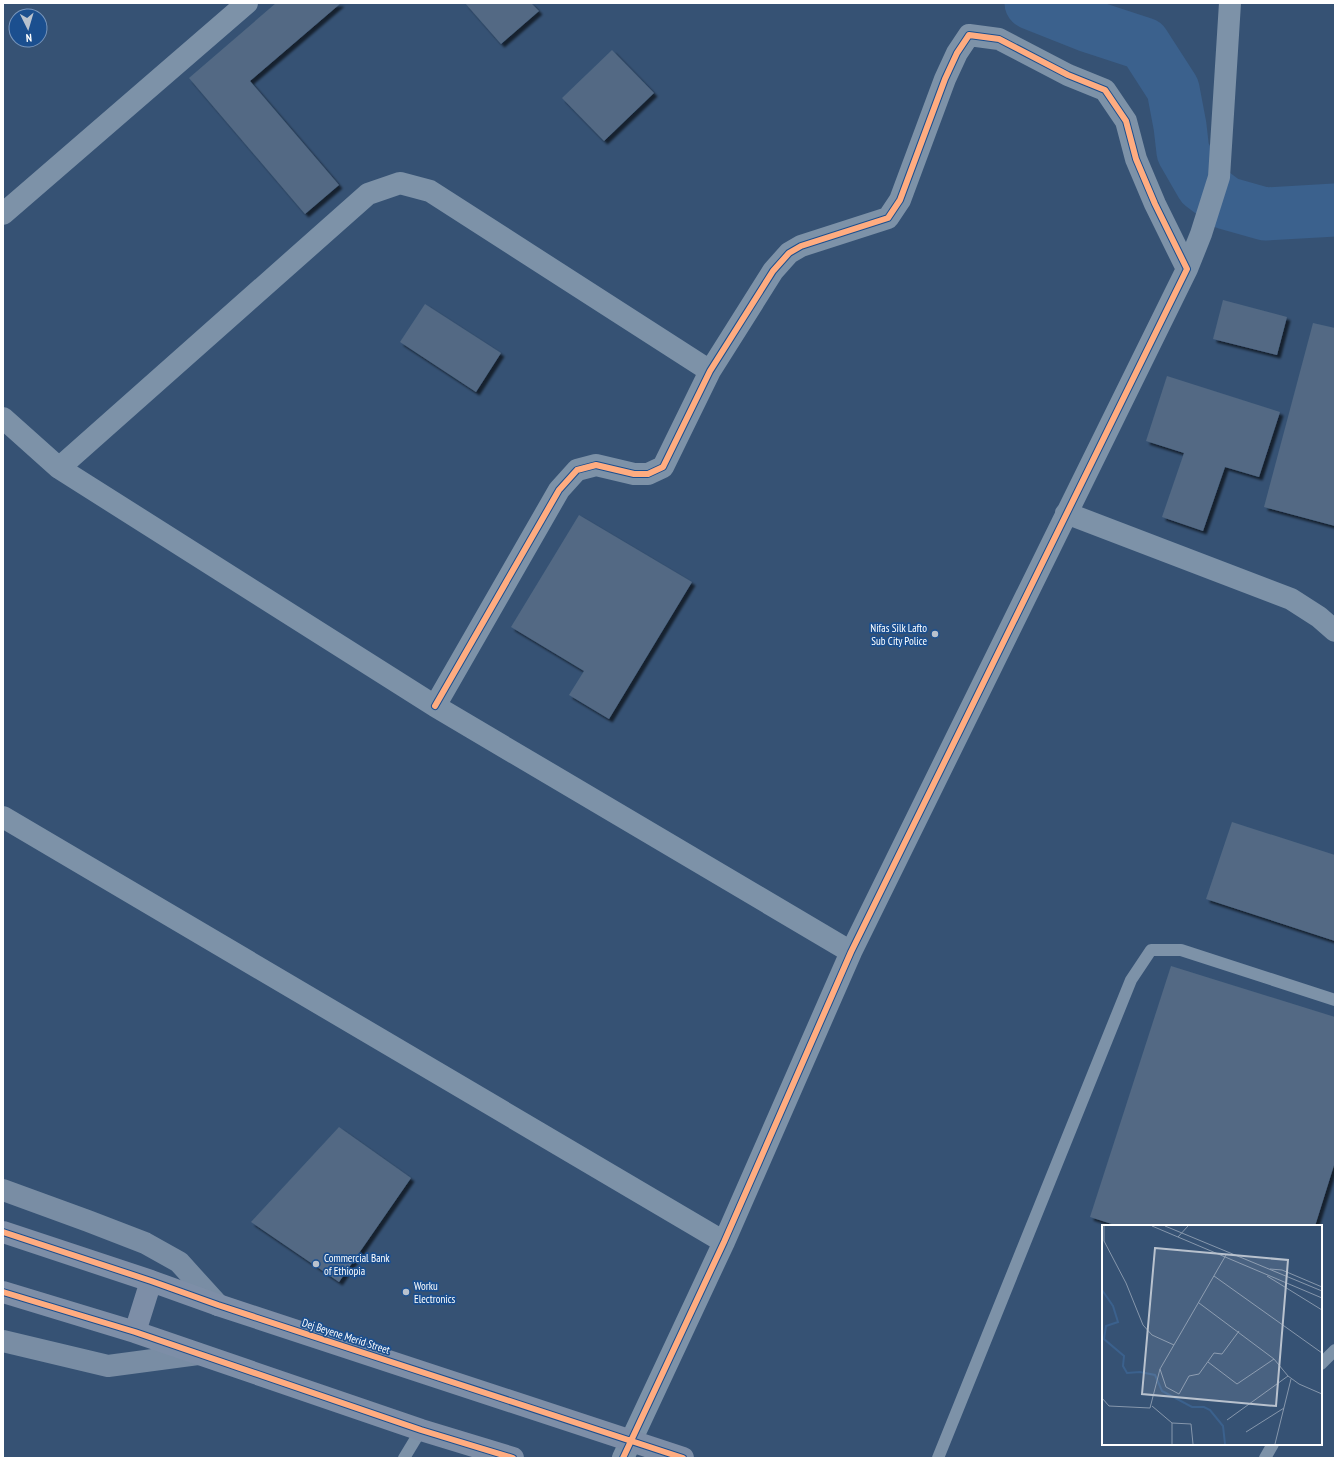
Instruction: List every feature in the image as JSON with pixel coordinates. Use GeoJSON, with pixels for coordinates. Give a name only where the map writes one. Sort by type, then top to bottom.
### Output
{"type":"FeatureCollection","features":[{"type":"Feature","properties":{"kind":"main road"},"geometry":{"type":"LineString","coordinates":[[3,1190],[145,1243],[178,1262],[218,1305]]}},
{"type":"Feature","properties":{"kind":"main road","name":"Dej Beyene Merid Street"},"geometry":{"type":"LineString","coordinates":[[3,1232],[150,1281],[627,1450],[683,1458]]}},
{"type":"Feature","properties":{"kind":"main road"},"geometry":{"type":"LineString","coordinates":[[135,1332],[150,1281]]}},
{"type":"Feature","properties":{"kind":"main road"},"geometry":{"type":"LineString","coordinates":[[3,1292],[135,1332],[421,1430],[513,1458]]}},
{"type":"Feature","properties":{"kind":"main road"},"geometry":{"type":"LineString","coordinates":[[3,1341],[108,1366],[198,1354]]}},
{"type":"Feature","properties":{"kind":"street"},"geometry":{"type":"LineString","coordinates":[[3,214],[247,3]]}},
{"type":"Feature","properties":{"kind":"street"},"geometry":{"type":"LineString","coordinates":[[627,1450],[724,1242],[851,952],[1187,269],[1201,234],[1219,177],[1230,3]]}},
{"type":"Feature","properties":{"kind":"street"},"geometry":{"type":"LineString","coordinates":[[435,706],[559,490],[577,470],[596,465],[634,474],[648,474],[663,467],[710,371],[773,271],[789,253],[801,246],[888,218],[900,200],[944,79],[957,53],[969,35],[999,39],[1068,75],[1105,90],[1126,121],[1136,159],[1154,204],[1187,269]]}},
{"type":"Feature","properties":{"kind":"street"},"geometry":{"type":"LineString","coordinates":[[60,468],[368,194],[400,183],[430,191],[710,371]]}},
{"type":"Feature","properties":{"kind":"street"},"geometry":{"type":"LineString","coordinates":[[3,418],[60,468],[435,706],[851,952]]}},
{"type":"Feature","properties":{"kind":"street"},"geometry":{"type":"LineString","coordinates":[[1066,513],[1291,599],[1319,617],[1335,631]]}},
{"type":"Feature","properties":{"kind":"street"},"geometry":{"type":"LineString","coordinates":[[3,817],[724,1242]]}},
{"type":"Feature","properties":{"kind":"lane"},"geometry":{"type":"LineString","coordinates":[[938,1458],[1131,980],[1151,950],[1181,950],[1335,1000]]}},
{"type":"Feature","properties":{"kind":"lane"},"geometry":{"type":"LineString","coordinates":[[1322,1363],[1335,1350]]}},
{"type":"Feature","properties":{"kind":"lane"},"geometry":{"type":"LineString","coordinates":[[404,1458],[421,1430]]}},
{"type":"Feature","properties":{"kind":"lane"},"geometry":{"type":"LineString","coordinates":[[1265,1458],[1272,1445]]}},
{"type":"Feature","properties":{"kind":"building"},"geometry":{"type":"Polygon","coordinates":[[[276,3],[341,3],[250,81],[339,185],[305,214],[189,78],[276,3]]]}},
{"type":"Feature","properties":{"kind":"building"},"geometry":{"type":"Polygon","coordinates":[[[465,3],[531,3],[539,11],[501,44],[465,3]]]}},
{"type":"Feature","properties":{"kind":"building"},"geometry":{"type":"Polygon","coordinates":[[[612,50],[654,93],[604,141],[562,98],[612,50]]]}},
{"type":"Feature","properties":{"kind":"building"},"geometry":{"type":"Polygon","coordinates":[[[1223,300],[1287,317],[1277,355],[1213,339],[1223,300]]]}},
{"type":"Feature","properties":{"kind":"building"},"geometry":{"type":"Polygon","coordinates":[[[425,304],[501,353],[476,392],[400,342],[425,304]]]}},
{"type":"Feature","properties":{"kind":"building"},"geometry":{"type":"Polygon","coordinates":[[[1313,323],[1335,328],[1335,526],[1264,507],[1313,323]]]}},
{"type":"Feature","properties":{"kind":"building"},"geometry":{"type":"Polygon","coordinates":[[[1167,376],[1280,412],[1259,477],[1225,467],[1203,531],[1162,517],[1184,453],[1146,441],[1167,376]]]}},
{"type":"Feature","properties":{"kind":"building"},"geometry":{"type":"Polygon","coordinates":[[[579,515],[692,582],[609,719],[569,695],[584,671],[511,627],[579,515]]]}},
{"type":"Feature","properties":{"kind":"building"},"geometry":{"type":"Polygon","coordinates":[[[1232,822],[1335,855],[1335,941],[1206,899],[1232,822]]]}},
{"type":"Feature","properties":{"kind":"building"},"geometry":{"type":"Polygon","coordinates":[[[1171,966],[1335,1017],[1335,1162],[1315,1225],[1115,1225],[1090,1217],[1171,966]]]}},
{"type":"Feature","properties":{"kind":"building"},"geometry":{"type":"Polygon","coordinates":[[[339,1127],[411,1178],[339,1282],[251,1222],[339,1127]]]}},
{"type":"Feature","properties":{"kind":"waterway"},"geometry":{"type":"LineString","coordinates":[[1031,3],[1089,26],[1144,44],[1173,89],[1183,152],[1202,185],[1226,203],[1265,214],[1335,210]]}},
{"type":"Feature","properties":{"kind":"cycle path"},"geometry":{"type":"LineString","coordinates":[[435,706],[559,490],[577,470],[596,465],[634,474],[648,474],[663,467],[710,371],[773,271],[789,253],[801,246],[888,218],[900,200],[945,79],[957,53],[969,35],[999,39],[1068,75],[1105,90],[1126,121],[1136,159],[1155,204],[1187,269],[851,952],[724,1242],[623,1458]]}},
{"type":"Feature","properties":{"kind":"cycle path"},"geometry":{"type":"LineString","coordinates":[[3,1232],[218,1305],[683,1458]]}},
{"type":"Feature","properties":{"kind":"cycle path"},"geometry":{"type":"LineString","coordinates":[[3,1292],[135,1332],[421,1430],[513,1458]]}},
{"type":"Feature","properties":{"kind":"place","name":"Nifas Silk Lafto Sub City Police"},"geometry":{"type":"Point","coordinates":[935,634]}},
{"type":"Feature","properties":{"kind":"place","name":"Commercial Bank of Ethiopia"},"geometry":{"type":"Point","coordinates":[316,1264]}},
{"type":"Feature","properties":{"kind":"place","name":"Worku Electronics"},"geometry":{"type":"Point","coordinates":[406,1292]}}]}
